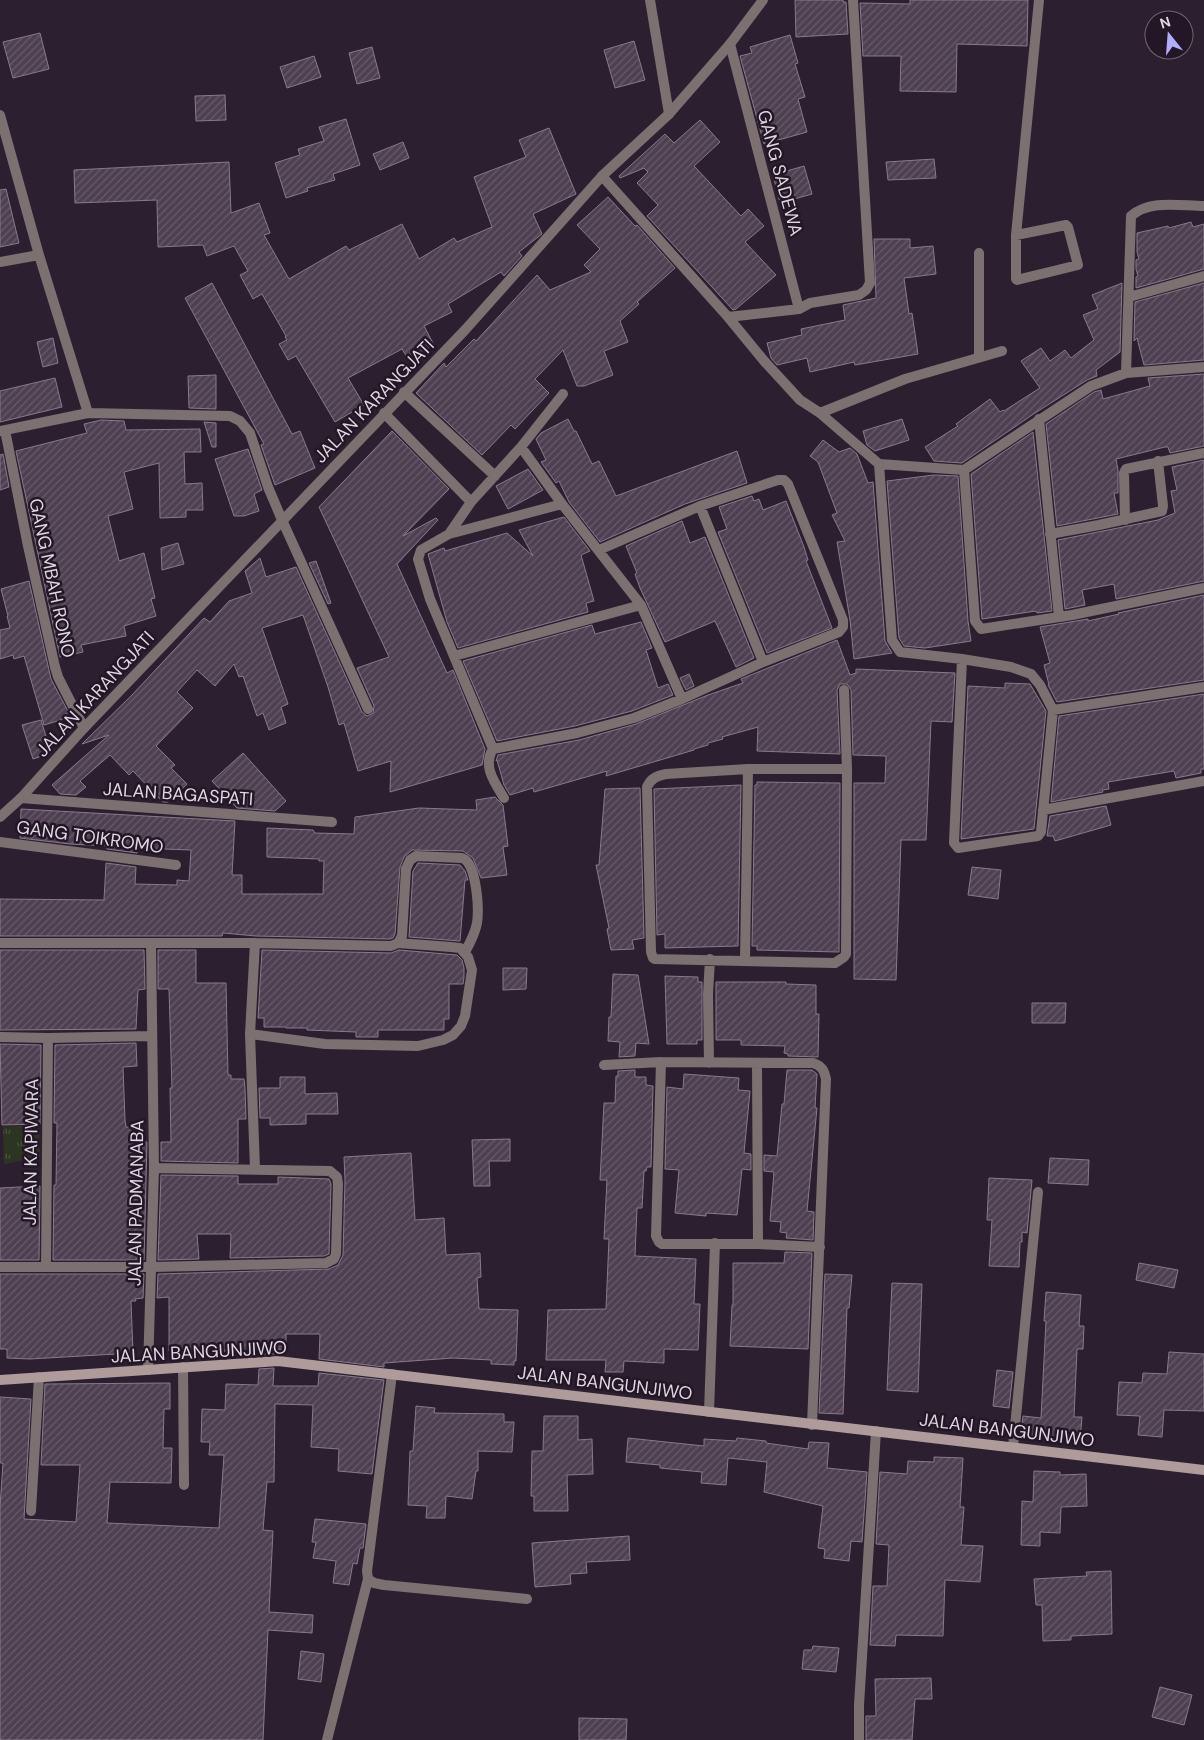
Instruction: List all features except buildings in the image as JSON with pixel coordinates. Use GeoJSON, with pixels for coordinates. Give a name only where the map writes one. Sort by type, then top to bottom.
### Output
{"type":"FeatureCollection","features":[{"type":"Feature","properties":{"kind":"main road","name":"JALAN BANGUNJIWO"},"geometry":{"type":"LineString","coordinates":[[0,1380],[278,1361],[1204,1470]]}},
{"type":"Feature","properties":{"kind":"street"},"geometry":{"type":"LineString","coordinates":[[650,0],[669,114]]}},
{"type":"Feature","properties":{"kind":"street","name":"JALAN KARANGJATI"},"geometry":{"type":"LineString","coordinates":[[0,817],[21,798],[84,728],[465,330],[602,176],[669,114],[730,44],[763,0]]}},
{"type":"Feature","properties":{"kind":"street"},"geometry":{"type":"LineString","coordinates":[[728,317],[799,309],[810,302],[859,295],[866,290],[870,283],[853,0]]}},
{"type":"Feature","properties":{"kind":"street"},"geometry":{"type":"LineString","coordinates":[[1016,236],[1066,226],[1068,227],[1078,264],[1017,280],[1016,276],[1016,236],[1039,0]]}},
{"type":"Feature","properties":{"kind":"street","name":"GANG SADEWA"},"geometry":{"type":"LineString","coordinates":[[730,44],[799,309]]}},
{"type":"Feature","properties":{"kind":"street"},"geometry":{"type":"LineString","coordinates":[[0,115],[39,256],[88,413]]}},
{"type":"Feature","properties":{"kind":"street"},"geometry":{"type":"LineString","coordinates":[[602,176],[800,400],[820,413],[879,464],[964,470],[1091,386],[1126,373],[1204,367]]}},
{"type":"Feature","properties":{"kind":"street"},"geometry":{"type":"LineString","coordinates":[[1126,373],[1131,216],[1138,210],[1157,206],[1204,206]]}},
{"type":"Feature","properties":{"kind":"street"},"geometry":{"type":"LineString","coordinates":[[979,253],[979,357]]}},
{"type":"Feature","properties":{"kind":"street"},"geometry":{"type":"LineString","coordinates":[[0,262],[39,256]]}},
{"type":"Feature","properties":{"kind":"street"},"geometry":{"type":"LineString","coordinates":[[1129,297],[1204,276]]}},
{"type":"Feature","properties":{"kind":"street"},"geometry":{"type":"LineString","coordinates":[[820,413],[896,382],[1002,351]]}},
{"type":"Feature","properties":{"kind":"street"},"geometry":{"type":"LineString","coordinates":[[404,392],[495,476]]}},
{"type":"Feature","properties":{"kind":"street"},"geometry":{"type":"LineString","coordinates":[[448,534],[471,502],[520,447],[563,394]]}},
{"type":"Feature","properties":{"kind":"street"},"geometry":{"type":"LineString","coordinates":[[2,430],[88,413],[230,416],[240,421],[250,432],[268,487],[282,520],[368,709]]}},
{"type":"Feature","properties":{"kind":"street"},"geometry":{"type":"LineString","coordinates":[[384,413],[471,502]]}},
{"type":"Feature","properties":{"kind":"street"},"geometry":{"type":"LineString","coordinates":[[1039,419],[1059,616]]}},
{"type":"Feature","properties":{"kind":"street","name":"GANG MBAH RONO"},"geometry":{"type":"LineString","coordinates":[[2,430],[58,677],[84,728]]}},
{"type":"Feature","properties":{"kind":"street"},"geometry":{"type":"LineString","coordinates":[[520,447],[562,504],[642,605],[682,699]]}},
{"type":"Feature","properties":{"kind":"street"},"geometry":{"type":"LineString","coordinates":[[1125,520],[1124,473],[1126,469],[1204,453]]}},
{"type":"Feature","properties":{"kind":"street"},"geometry":{"type":"LineString","coordinates":[[1050,534],[1162,511],[1158,462]]}},
{"type":"Feature","properties":{"kind":"street"},"geometry":{"type":"LineString","coordinates":[[879,464],[892,640],[900,652],[962,659],[1011,667],[1032,674],[1054,710],[1041,832],[1038,836],[958,848],[956,846],[962,659]]}},
{"type":"Feature","properties":{"kind":"street"},"geometry":{"type":"LineString","coordinates":[[964,470],[975,622],[981,629],[1204,588]]}},
{"type":"Feature","properties":{"kind":"street"},"geometry":{"type":"LineString","coordinates":[[504,798],[495,784],[488,763],[489,755],[493,749],[560,736],[634,718],[682,699],[763,662],[839,632],[843,627],[843,620],[788,484],[784,480],[778,480],[700,506],[598,550]]}},
{"type":"Feature","properties":{"kind":"street"},"geometry":{"type":"LineString","coordinates":[[493,749],[430,599],[418,554],[421,550],[448,534],[562,504]]}},
{"type":"Feature","properties":{"kind":"street"},"geometry":{"type":"LineString","coordinates":[[700,506],[763,662]]}},
{"type":"Feature","properties":{"kind":"street"},"geometry":{"type":"LineString","coordinates":[[454,656],[642,605]]}},
{"type":"Feature","properties":{"kind":"street"},"geometry":{"type":"LineString","coordinates":[[1054,710],[1204,687]]}},
{"type":"Feature","properties":{"kind":"street"},"geometry":{"type":"LineString","coordinates":[[844,690],[847,769],[846,954],[844,957],[835,962],[710,959],[655,960],[653,958],[651,952],[647,787],[654,777],[666,774],[748,769],[847,769]]}},
{"type":"Feature","properties":{"kind":"street"},"geometry":{"type":"LineString","coordinates":[[745,960],[748,769]]}},
{"type":"Feature","properties":{"kind":"street"},"geometry":{"type":"LineString","coordinates":[[1043,810],[1204,781]]}},
{"type":"Feature","properties":{"kind":"street","name":"JALAN BAGASPATI"},"geometry":{"type":"LineString","coordinates":[[21,798],[332,822]]}},
{"type":"Feature","properties":{"kind":"street","name":"GANG TOIKROMO"},"geometry":{"type":"LineString","coordinates":[[0,842],[176,865]]}},
{"type":"Feature","properties":{"kind":"street"},"geometry":{"type":"LineString","coordinates":[[398,943],[402,936],[406,869],[410,860],[416,856],[462,858],[467,860],[472,869],[478,909],[475,932],[465,952]]}},
{"type":"Feature","properties":{"kind":"street"},"geometry":{"type":"LineString","coordinates":[[0,943],[255,943],[391,946],[398,943],[460,948],[465,952],[471,963],[472,970],[465,1016],[453,1035],[442,1040],[418,1046],[325,1044],[250,1034]]}},
{"type":"Feature","properties":{"kind":"street","name":"JALAN PADMANABA"},"geometry":{"type":"LineString","coordinates":[[148,1370],[154,1168],[151,943]]}},
{"type":"Feature","properties":{"kind":"street"},"geometry":{"type":"LineString","coordinates":[[255,943],[250,1034],[255,1169]]}},
{"type":"Feature","properties":{"kind":"street"},"geometry":{"type":"LineString","coordinates":[[709,1063],[708,994],[710,959]]}},
{"type":"Feature","properties":{"kind":"street"},"geometry":{"type":"LineString","coordinates":[[0,1036],[48,1038],[151,1036]]}},
{"type":"Feature","properties":{"kind":"street","name":"JALAN KAPIWARA"},"geometry":{"type":"LineString","coordinates":[[46,1267],[48,1038]]}},
{"type":"Feature","properties":{"kind":"street"},"geometry":{"type":"LineString","coordinates":[[661,1062],[656,1236],[659,1242],[662,1244],[715,1243],[820,1247]]}},
{"type":"Feature","properties":{"kind":"street"},"geometry":{"type":"LineString","coordinates":[[604,1065],[661,1062],[813,1063],[821,1066],[824,1071],[826,1079],[812,1425]]}},
{"type":"Feature","properties":{"kind":"street"},"geometry":{"type":"LineString","coordinates":[[757,1063],[758,1244]]}},
{"type":"Feature","properties":{"kind":"street"},"geometry":{"type":"LineString","coordinates":[[0,1267],[152,1267],[326,1263],[334,1259],[336,1254],[338,1184],[334,1174],[325,1170],[154,1168]]}},
{"type":"Feature","properties":{"kind":"street"},"geometry":{"type":"LineString","coordinates":[[1013,1447],[1038,1192]]}},
{"type":"Feature","properties":{"kind":"street"},"geometry":{"type":"LineString","coordinates":[[709,1412],[715,1243]]}},
{"type":"Feature","properties":{"kind":"street"},"geometry":{"type":"LineString","coordinates":[[183,1367],[184,1485]]}},
{"type":"Feature","properties":{"kind":"street"},"geometry":{"type":"LineString","coordinates":[[327,1740],[368,1579],[367,1571],[392,1374]]}},
{"type":"Feature","properties":{"kind":"street"},"geometry":{"type":"LineString","coordinates":[[31,1511],[40,1377]]}},
{"type":"Feature","properties":{"kind":"street"},"geometry":{"type":"LineString","coordinates":[[859,1740],[876,1431]]}},
{"type":"Feature","properties":{"kind":"street"},"geometry":{"type":"LineString","coordinates":[[368,1579],[384,1586],[527,1599]]}},
{"type":"Feature","properties":{"kind":"green space"},"geometry":{"type":"Polygon","coordinates":[[[39,1125],[40,1157],[4,1164],[3,1127],[39,1125]]]}}]}
